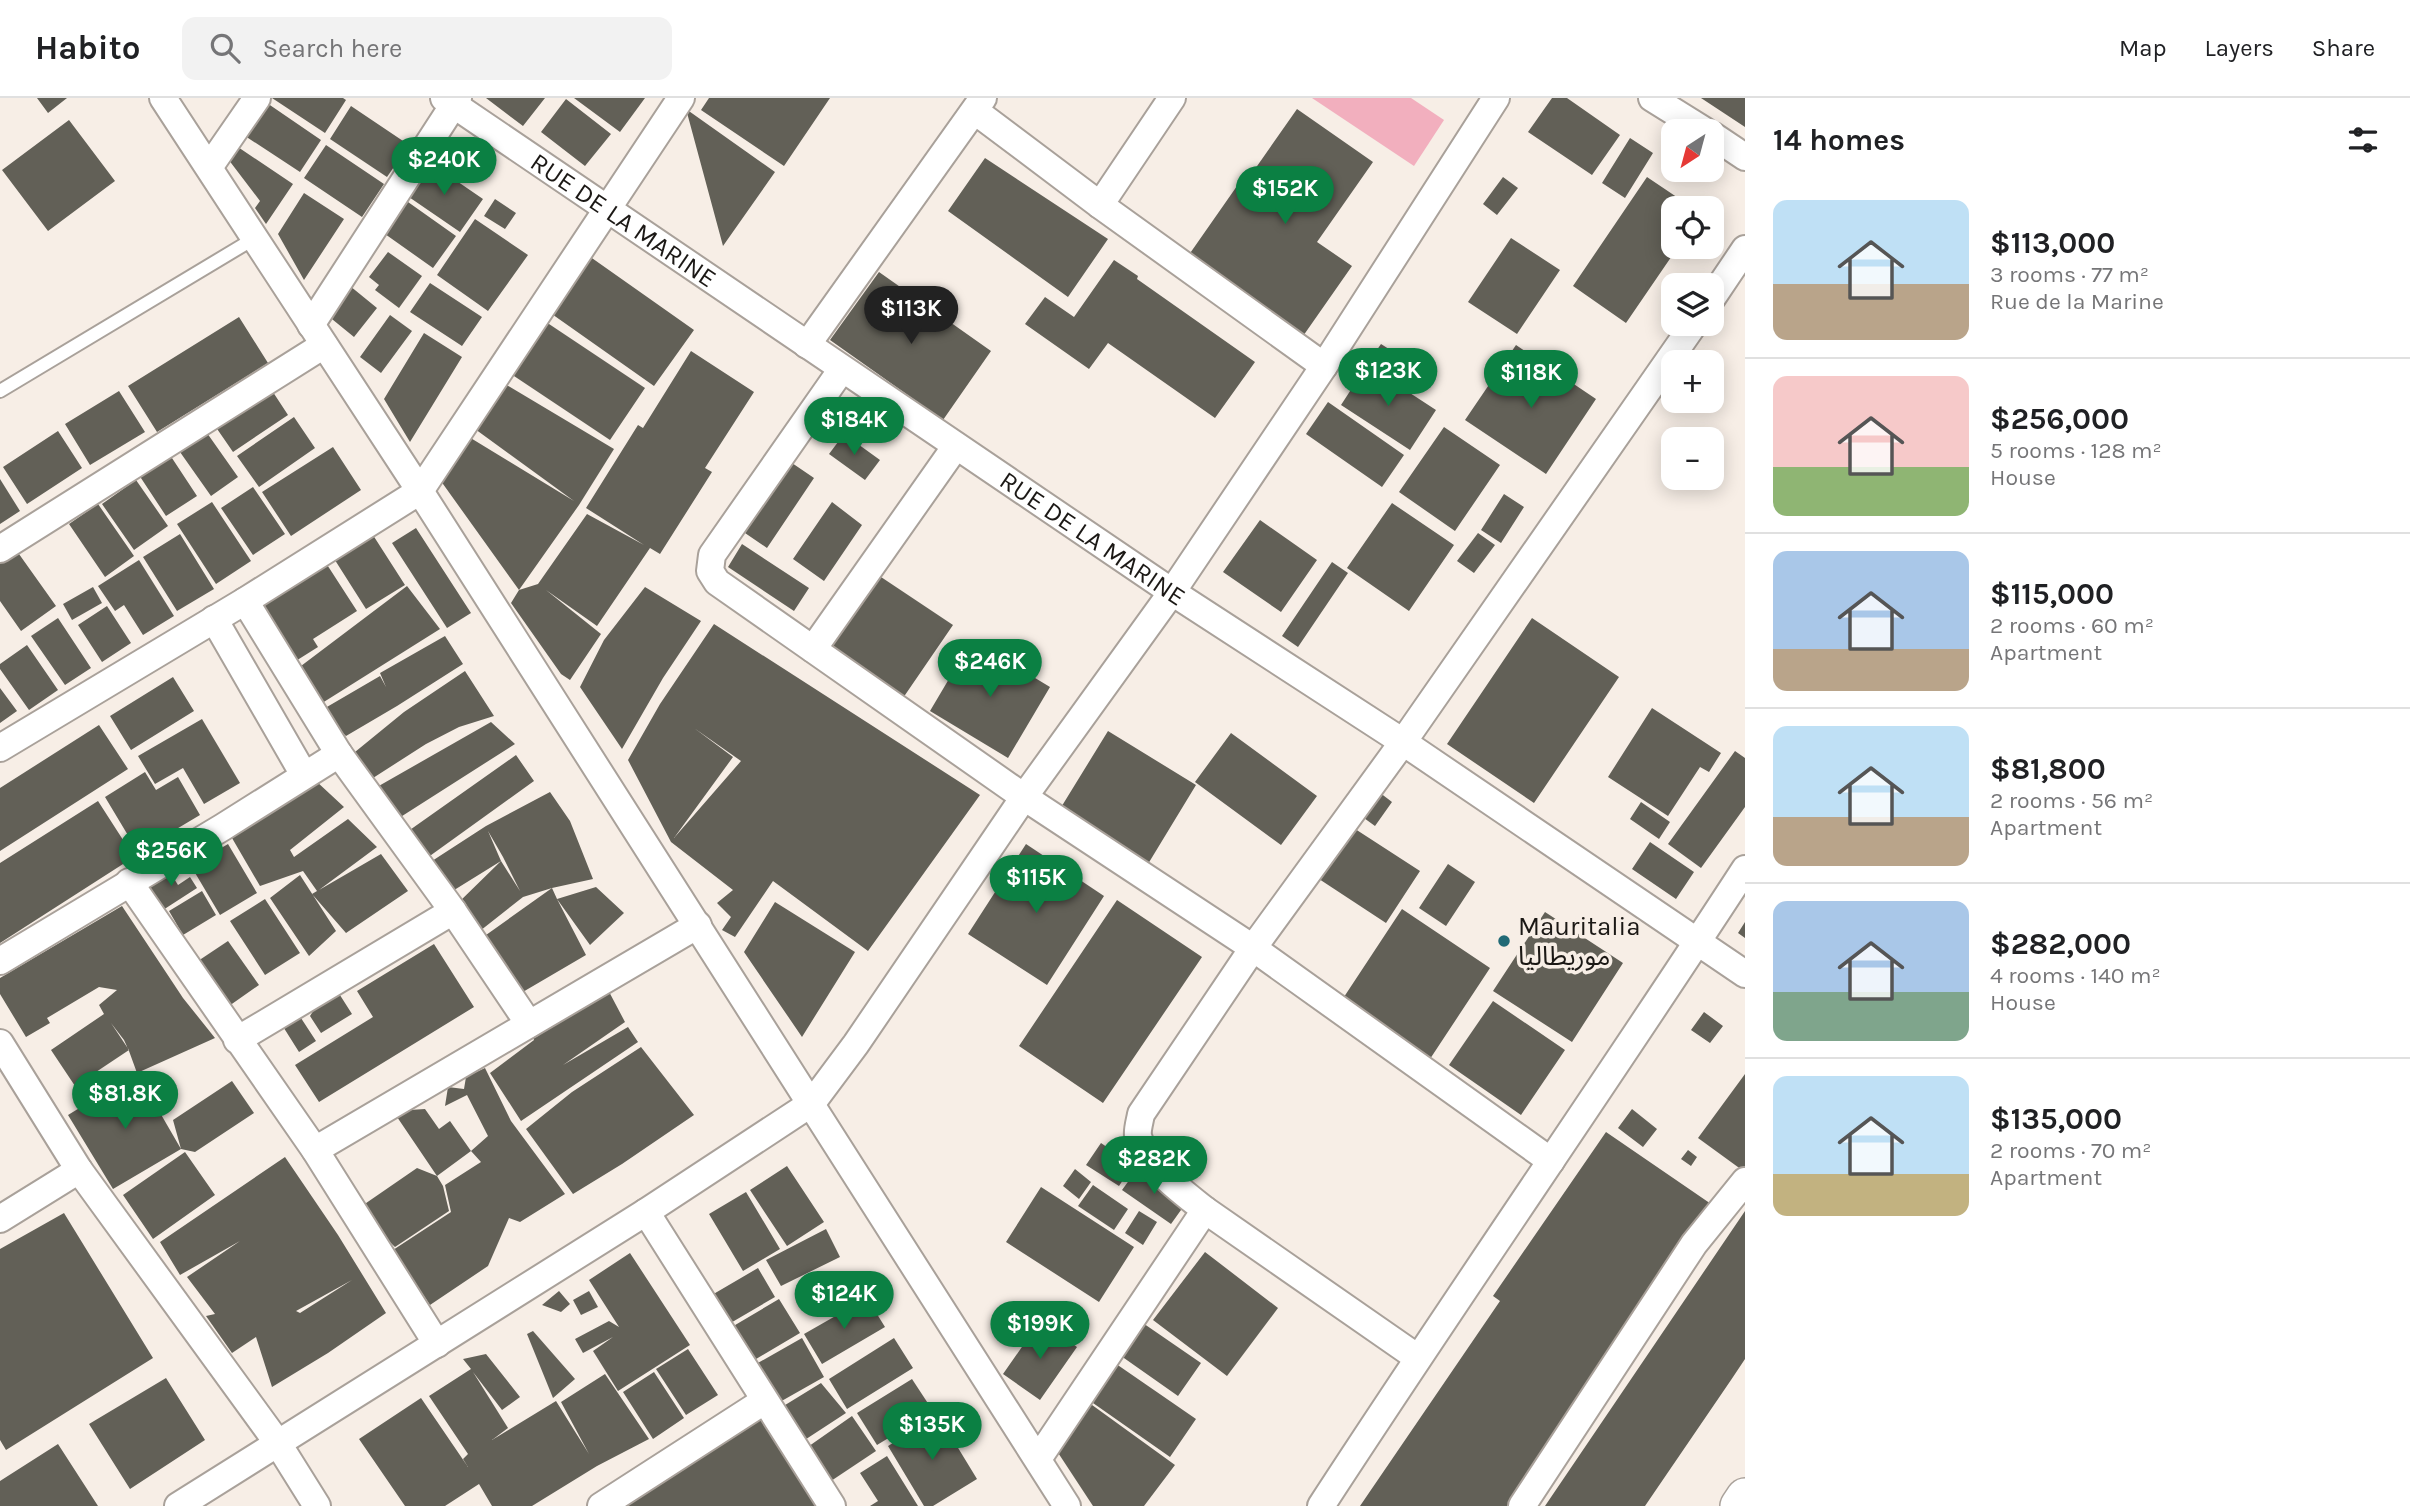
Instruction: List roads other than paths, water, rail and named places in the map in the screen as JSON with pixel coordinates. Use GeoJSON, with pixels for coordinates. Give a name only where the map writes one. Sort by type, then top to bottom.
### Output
{"type":"FeatureCollection","features":[{"type":"Feature","properties":{"kind":"street"},"geometry":{"type":"LineString","coordinates":[[163,98],[421,491],[1067,1506]]}},
{"type":"Feature","properties":{"kind":"street"},"geometry":{"type":"LineString","coordinates":[[210,166],[257,98]]}},
{"type":"Feature","properties":{"kind":"street"},"geometry":{"type":"LineString","coordinates":[[0,748],[245,601],[421,491],[681,98]]}},
{"type":"Feature","properties":{"kind":"street"},"geometry":{"type":"LineString","coordinates":[[1100,205],[1172,98]]}},
{"type":"Feature","properties":{"kind":"street"},"geometry":{"type":"LineString","coordinates":[[178,1506],[646,1212],[812,1103],[856,1044],[1024,797],[1171,592],[1324,366],[1496,98]]}},
{"type":"Feature","properties":{"kind":"street"},"geometry":{"type":"LineString","coordinates":[[1652,98],[1686,119]]}},
{"type":"Feature","properties":{"kind":"street"},"geometry":{"type":"LineString","coordinates":[[0,549],[317,335],[452,100]]}},
{"type":"Feature","properties":{"kind":"street","name":"RUE DE LA MARINE"},"geometry":{"type":"LineString","coordinates":[[452,100],[607,209],[1171,592],[1404,742],[1745,974]]}},
{"type":"Feature","properties":{"kind":"street"},"geometry":{"type":"LineString","coordinates":[[807,345],[979,104],[1100,205],[1324,366]]}},
{"type":"Feature","properties":{"kind":"street"},"geometry":{"type":"LineString","coordinates":[[1724,143],[1745,156]]}},
{"type":"Feature","properties":{"kind":"street"},"geometry":{"type":"LineString","coordinates":[[1724,280],[1745,249]]}},
{"type":"Feature","properties":{"kind":"street"},"geometry":{"type":"LineString","coordinates":[[1418,1358],[1205,1210],[1172,1184],[1144,1152],[1137,1134],[1141,1114],[1253,948],[1404,742],[1686,336]]}},
{"type":"Feature","properties":{"kind":"street"},"geometry":{"type":"LineString","coordinates":[[842,369],[712,555],[710,570],[717,582],[1024,797],[1253,948],[1551,1161]]}},
{"type":"Feature","properties":{"kind":"street"},"geometry":{"type":"LineString","coordinates":[[813,649],[956,446]]}},
{"type":"Feature","properties":{"kind":"street"},"geometry":{"type":"LineString","coordinates":[[245,601],[339,754],[453,911],[529,1024]]}},
{"type":"Feature","properties":{"kind":"street"},"geometry":{"type":"LineString","coordinates":[[214,619],[304,775]]}},
{"type":"Feature","properties":{"kind":"street"},"geometry":{"type":"LineString","coordinates":[[0,961],[339,754]]}},
{"type":"Feature","properties":{"kind":"street"},"geometry":{"type":"LineString","coordinates":[[1321,1506],[1745,869]]}},
{"type":"Feature","properties":{"kind":"street"},"geometry":{"type":"LineString","coordinates":[[129,882],[315,1150],[437,1344]]}},
{"type":"Feature","properties":{"kind":"street"},"geometry":{"type":"LineString","coordinates":[[237,1040],[453,911]]}},
{"type":"Feature","properties":{"kind":"street"},"geometry":{"type":"LineString","coordinates":[[315,1150],[698,925]]}},
{"type":"Feature","properties":{"kind":"street"},"geometry":{"type":"LineString","coordinates":[[0,1044],[79,1170],[277,1443],[317,1506]]}},
{"type":"Feature","properties":{"kind":"street"},"geometry":{"type":"LineString","coordinates":[[0,1219],[79,1170]]}},
{"type":"Feature","properties":{"kind":"street"},"geometry":{"type":"LineString","coordinates":[[1522,1506],[1694,1244],[1745,1181]]}},
{"type":"Feature","properties":{"kind":"street"},"geometry":{"type":"LineString","coordinates":[[1038,1459],[1205,1210]]}},
{"type":"Feature","properties":{"kind":"street"},"geometry":{"type":"LineString","coordinates":[[646,1212],[832,1506]]}},
{"type":"Feature","properties":{"kind":"street"},"geometry":{"type":"LineString","coordinates":[[601,1506],[764,1401]]}},
{"type":"Feature","properties":{"kind":"street"},"geometry":{"type":"LineString","coordinates":[[1740,1506],[1745,1497]]}},
{"type":"Feature","properties":{"kind":"lane"},"geometry":{"type":"LineString","coordinates":[[0,391],[256,238]]}},
{"type":"Feature","properties":{"kind":"place","name":"Mauritalia موريطاليا"},"geometry":{"type":"Point","coordinates":[1504,941]}}]}
